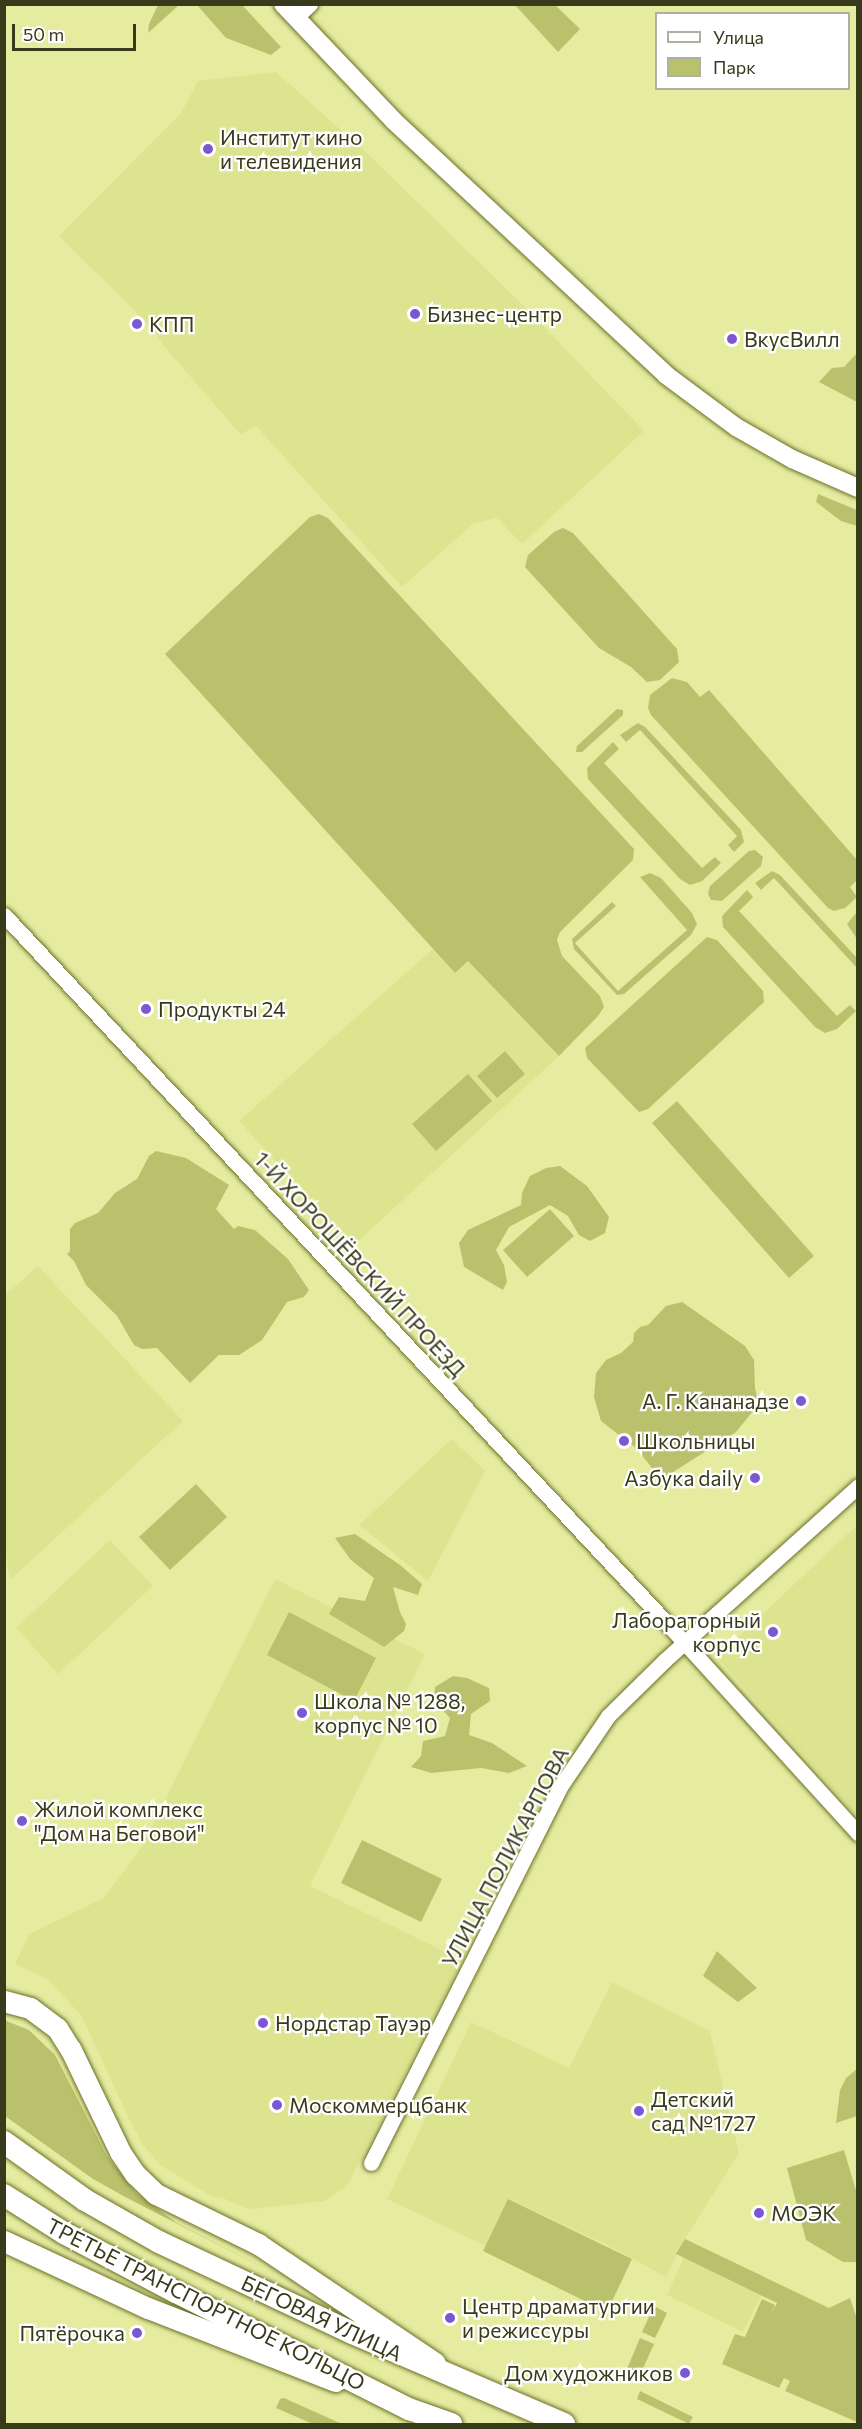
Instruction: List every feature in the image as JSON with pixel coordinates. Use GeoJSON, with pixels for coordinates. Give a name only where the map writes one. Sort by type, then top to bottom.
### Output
{"type":"FeatureCollection","features":[{"type":"Feature","properties":{"kind":"main road"},"geometry":{"type":"LineString","coordinates":[[4,2001],[20,2004],[39,2013],[57,2028],[71,2050],[120,2152],[135,2174],[156,2194],[258,2244],[475,2388]]}},
{"type":"Feature","properties":{"kind":"main road","name":"ТРЕТЬЕ ТРАНСПОРТНОЕ КОЛЬЦО"},"geometry":{"type":"LineString","coordinates":[[4,2142],[85,2200]]}},
{"type":"Feature","properties":{"kind":"main road","name":"ТРЕТЬЕ ТРАНСПОРТНОЕ КОЛЬЦО"},"geometry":{"type":"LineString","coordinates":[[4,2195],[74,2238],[409,2409]]}},
{"type":"Feature","properties":{"kind":"main road","name":"БЕГОВАЯ УЛИЦА"},"geometry":{"type":"LineString","coordinates":[[85,2200],[188,2256],[475,2388],[564,2424]]}},
{"type":"Feature","properties":{"kind":"main road"},"geometry":{"type":"LineString","coordinates":[[4,2241],[147,2308],[451,2424]]}},
{"type":"Feature","properties":{"kind":"main road"},"geometry":{"type":"LineString","coordinates":[[4,2260],[23,2257],[41,2260]]}},
{"type":"Feature","properties":{"kind":"street"},"geometry":{"type":"LineString","coordinates":[[310,4],[289,11],[394,121],[666,375],[745,432],[792,459],[858,488]]}},
{"type":"Feature","properties":{"kind":"street","name":"1-Й ХОРОШЁВСКИЙ ПРОЕЗД"},"geometry":{"type":"LineString","coordinates":[[4,915],[684,1643],[858,1833]]}},
{"type":"Feature","properties":{"kind":"street","name":"УЛИЦА ПОЛИКАРПОВА"},"geometry":{"type":"LineString","coordinates":[[371,2163],[562,1784],[608,1716],[684,1643],[858,1486]]}},
{"type":"Feature","properties":{"kind":"shaded area"},"geometry":{"type":"Polygon","coordinates":[[[276,72],[370,156],[526,308],[644,431],[522,544],[497,518],[474,523],[402,587],[255,425],[241,435],[163,345],[153,329],[59,236],[181,113],[198,81],[276,72]]]}},
{"type":"Feature","properties":{"kind":"shaded area"},"geometry":{"type":"Polygon","coordinates":[[[433,949],[455,973],[468,960],[559,1056],[353,1246],[239,1121],[433,949]]]}},
{"type":"Feature","properties":{"kind":"shaded area"},"geometry":{"type":"Polygon","coordinates":[[[38,1266],[183,1421],[10,1580],[4,1544],[5,1295],[38,1266]]]}},
{"type":"Feature","properties":{"kind":"shaded area"},"geometry":{"type":"Polygon","coordinates":[[[452,1439],[485,1471],[428,1581],[359,1525],[452,1439]]]}},
{"type":"Feature","properties":{"kind":"shaded area"},"geometry":{"type":"Polygon","coordinates":[[[857,1525],[857,1816],[717,1657],[857,1525]]]}},
{"type":"Feature","properties":{"kind":"shaded area"},"geometry":{"type":"Polygon","coordinates":[[[110,1540],[153,1586],[58,1674],[16,1628],[110,1540]]]}},
{"type":"Feature","properties":{"kind":"shaded area"},"geometry":{"type":"Polygon","coordinates":[[[275,1579],[425,1654],[310,1886],[462,1960],[347,2186],[324,2201],[255,2209],[245,2208],[223,2198],[212,2197],[159,2164],[143,2145],[129,2119],[81,2015],[47,1979],[15,1964],[29,1934],[104,1898],[140,1850],[275,1579]]]}},
{"type":"Feature","properties":{"kind":"shaded area","name":"Детский сад №1727"},"geometry":{"type":"Polygon","coordinates":[[[612,1982],[710,2031],[739,2153],[685,2239],[666,2277],[607,2245],[509,2199],[486,2246],[387,2199],[471,2022],[569,2068],[612,1982]]]}},
{"type":"Feature","properties":{"kind":"shaded area"},"geometry":{"type":"Polygon","coordinates":[[[684,2257],[762,2294],[743,2332],[667,2295],[684,2257]]]}},
{"type":"Feature","properties":{"kind":"green space"},"geometry":{"type":"Polygon","coordinates":[[[158,5],[179,5],[148,33],[149,24],[158,5]]]}},
{"type":"Feature","properties":{"kind":"green space"},"geometry":{"type":"Polygon","coordinates":[[[197,5],[242,5],[281,47],[271,55],[226,38],[197,5]]]}},
{"type":"Feature","properties":{"kind":"green space"},"geometry":{"type":"Polygon","coordinates":[[[515,5],[555,5],[580,29],[558,52],[515,5]]]}},
{"type":"Feature","properties":{"kind":"green space"},"geometry":{"type":"Polygon","coordinates":[[[857,353],[857,402],[819,382],[832,368],[844,367],[857,353]]]}},
{"type":"Feature","properties":{"kind":"green space"},"geometry":{"type":"Polygon","coordinates":[[[818,494],[857,510],[857,526],[841,521],[816,502],[818,494]]]}},
{"type":"Feature","properties":{"kind":"green space"},"geometry":{"type":"Polygon","coordinates":[[[319,514],[328,518],[634,849],[633,860],[560,932],[557,940],[562,956],[600,996],[604,1007],[559,1056],[468,961],[455,973],[165,654],[310,517],[319,514]]]}},
{"type":"Feature","properties":{"kind":"green space"},"geometry":{"type":"Polygon","coordinates":[[[563,528],[573,533],[677,649],[679,662],[660,680],[647,682],[631,667],[599,648],[525,567],[528,555],[554,532],[563,528]]]}},
{"type":"Feature","properties":{"kind":"green space"},"geometry":{"type":"Polygon","coordinates":[[[672,678],[687,682],[700,697],[709,690],[857,860],[857,880],[850,887],[857,897],[845,908],[834,911],[828,908],[651,715],[648,708],[650,695],[672,678]]]}},
{"type":"Feature","properties":{"kind":"green space"},"geometry":{"type":"Polygon","coordinates":[[[617,709],[623,710],[623,715],[582,752],[576,752],[577,746],[617,709]]]}},
{"type":"Feature","properties":{"kind":"green space"},"geometry":{"type":"Polygon","coordinates":[[[638,723],[645,727],[741,830],[744,842],[734,852],[728,845],[737,836],[640,730],[626,742],[620,735],[638,723]]]}},
{"type":"Feature","properties":{"kind":"green space"},"geometry":{"type":"Polygon","coordinates":[[[613,742],[619,749],[604,763],[702,868],[715,857],[721,863],[702,881],[690,885],[680,879],[588,779],[587,768],[613,742]]]}},
{"type":"Feature","properties":{"kind":"green space"},"geometry":{"type":"Polygon","coordinates":[[[755,850],[763,857],[761,866],[722,901],[711,900],[708,894],[710,886],[749,851],[755,850]]]}},
{"type":"Feature","properties":{"kind":"green space"},"geometry":{"type":"Polygon","coordinates":[[[772,871],[780,875],[857,958],[857,968],[774,878],[761,890],[755,883],[772,871]]]}},
{"type":"Feature","properties":{"kind":"green space"},"geometry":{"type":"Polygon","coordinates":[[[650,873],[661,878],[692,913],[697,924],[691,935],[624,994],[617,995],[574,949],[572,939],[612,902],[616,906],[575,943],[618,991],[687,930],[640,877],[650,873]]]}},
{"type":"Feature","properties":{"kind":"green space"},"geometry":{"type":"Polygon","coordinates":[[[747,890],[753,897],[739,911],[837,1016],[850,1005],[856,1011],[837,1029],[825,1033],[815,1027],[723,927],[722,916],[747,890]]]}},
{"type":"Feature","properties":{"kind":"green space"},"geometry":{"type":"Polygon","coordinates":[[[857,912],[857,939],[847,924],[857,912]]]}},
{"type":"Feature","properties":{"kind":"green space"},"geometry":{"type":"Polygon","coordinates":[[[707,937],[717,940],[763,991],[764,1002],[648,1109],[639,1112],[587,1058],[585,1048],[707,937]]]}},
{"type":"Feature","properties":{"kind":"green space"},"geometry":{"type":"Polygon","coordinates":[[[505,1051],[525,1074],[497,1098],[477,1076],[505,1051]]]}},
{"type":"Feature","properties":{"kind":"green space"},"geometry":{"type":"Polygon","coordinates":[[[468,1074],[492,1101],[436,1151],[412,1124],[468,1074]]]}},
{"type":"Feature","properties":{"kind":"green space"},"geometry":{"type":"Polygon","coordinates":[[[677,1101],[814,1256],[789,1278],[652,1123],[677,1101]]]}},
{"type":"Feature","properties":{"kind":"green space"},"geometry":{"type":"Polygon","coordinates":[[[156,1151],[186,1158],[229,1185],[216,1209],[234,1229],[238,1226],[255,1230],[288,1259],[309,1290],[304,1297],[287,1302],[262,1340],[239,1355],[219,1355],[190,1383],[157,1348],[142,1349],[134,1345],[117,1316],[86,1285],[74,1261],[67,1254],[70,1251],[70,1229],[75,1223],[98,1213],[115,1193],[137,1179],[149,1156],[156,1151]]]}},
{"type":"Feature","properties":{"kind":"green space"},"geometry":{"type":"Polygon","coordinates":[[[560,1166],[587,1186],[609,1217],[605,1233],[590,1241],[579,1235],[568,1216],[550,1205],[509,1227],[496,1250],[504,1265],[507,1282],[503,1290],[464,1267],[459,1243],[468,1230],[521,1205],[522,1193],[530,1176],[546,1168],[560,1166]]]}},
{"type":"Feature","properties":{"kind":"green space"},"geometry":{"type":"Polygon","coordinates":[[[550,1209],[574,1236],[527,1277],[503,1250],[550,1209]]]}},
{"type":"Feature","properties":{"kind":"green space"},"geometry":{"type":"Polygon","coordinates":[[[682,1302],[745,1346],[754,1360],[755,1388],[759,1404],[736,1432],[667,1476],[652,1468],[636,1448],[601,1421],[594,1397],[596,1373],[606,1360],[621,1353],[633,1342],[634,1333],[640,1327],[648,1325],[666,1306],[682,1302]]]}},
{"type":"Feature","properties":{"kind":"green space"},"geometry":{"type":"Polygon","coordinates":[[[196,1484],[227,1517],[170,1570],[139,1537],[196,1484]]]}},
{"type":"Feature","properties":{"kind":"green space"},"geometry":{"type":"Polygon","coordinates":[[[355,1534],[400,1565],[422,1584],[418,1595],[393,1587],[406,1624],[404,1631],[384,1647],[329,1614],[339,1597],[365,1601],[374,1578],[351,1560],[335,1538],[355,1534]]]}},
{"type":"Feature","properties":{"kind":"green space"},"geometry":{"type":"Polygon","coordinates":[[[289,1612],[376,1658],[354,1701],[267,1655],[289,1612]]]}},
{"type":"Feature","properties":{"kind":"green space"},"geometry":{"type":"Polygon","coordinates":[[[453,1676],[467,1678],[489,1688],[490,1701],[471,1714],[469,1735],[492,1743],[527,1766],[509,1773],[481,1768],[431,1773],[411,1767],[421,1756],[423,1741],[445,1736],[450,1718],[434,1701],[435,1687],[453,1676]]]}},
{"type":"Feature","properties":{"kind":"green space"},"geometry":{"type":"Polygon","coordinates":[[[362,1840],[442,1879],[421,1922],[341,1883],[362,1840]]]}},
{"type":"Feature","properties":{"kind":"green space"},"geometry":{"type":"Polygon","coordinates":[[[717,1951],[757,1988],[738,2002],[703,1976],[717,1951]]]}},
{"type":"Feature","properties":{"kind":"green space"},"geometry":{"type":"Polygon","coordinates":[[[4,2020],[29,2030],[55,2055],[107,2156],[136,2193],[177,2223],[264,2268],[127,2198],[93,2179],[5,2116],[4,2020]]]}},
{"type":"Feature","properties":{"kind":"green space"},"geometry":{"type":"Polygon","coordinates":[[[857,2069],[857,2116],[836,2123],[840,2090],[846,2078],[857,2069]]]}},
{"type":"Feature","properties":{"kind":"green space"},"geometry":{"type":"Polygon","coordinates":[[[844,2150],[857,2194],[857,2262],[843,2262],[806,2240],[787,2168],[844,2150]]]}},
{"type":"Feature","properties":{"kind":"green space"},"geometry":{"type":"Polygon","coordinates":[[[508,2199],[632,2259],[607,2312],[483,2251],[508,2199]]]}},
{"type":"Feature","properties":{"kind":"green space"},"geometry":{"type":"Polygon","coordinates":[[[685,2239],[829,2308],[850,2298],[857,2319],[857,2422],[785,2391],[790,2381],[784,2378],[779,2388],[722,2364],[735,2334],[745,2337],[762,2299],[775,2305],[771,2314],[777,2303],[676,2254],[685,2239]]]}},
{"type":"Feature","properties":{"kind":"green space"},"geometry":{"type":"Polygon","coordinates":[[[654,2306],[667,2313],[655,2338],[642,2332],[654,2306]]]}},
{"type":"Feature","properties":{"kind":"green space"},"geometry":{"type":"Polygon","coordinates":[[[640,2338],[654,2344],[637,2382],[624,2376],[640,2338]]]}},
{"type":"Feature","properties":{"kind":"green space"},"geometry":{"type":"Polygon","coordinates":[[[640,2391],[693,2417],[689,2424],[637,2399],[640,2391]]]}},
{"type":"Feature","properties":{"kind":"green space"},"geometry":{"type":"Polygon","coordinates":[[[284,2398],[342,2424],[313,2424],[276,2408],[280,2399],[284,2398]]]}},
{"type":"Feature","properties":{"kind":"place","name":"Институт кино и телевидения"},"geometry":{"type":"Point","coordinates":[208,149]}},
{"type":"Feature","properties":{"kind":"place","name":"Бизнес-центр"},"geometry":{"type":"Point","coordinates":[415,314]}},
{"type":"Feature","properties":{"kind":"place","name":"КПП"},"geometry":{"type":"Point","coordinates":[137,324]}},
{"type":"Feature","properties":{"kind":"place","name":"ВкусВилл"},"geometry":{"type":"Point","coordinates":[732,339]}},
{"type":"Feature","properties":{"kind":"place","name":"Продукты 24"},"geometry":{"type":"Point","coordinates":[146,1009]}},
{"type":"Feature","properties":{"kind":"place","name":"А. Г. Кананадзе"},"geometry":{"type":"Point","coordinates":[801,1401]}},
{"type":"Feature","properties":{"kind":"place","name":"Школьницы"},"geometry":{"type":"Point","coordinates":[624,1441]}},
{"type":"Feature","properties":{"kind":"place","name":"Азбука daily"},"geometry":{"type":"Point","coordinates":[755,1478]}},
{"type":"Feature","properties":{"kind":"place","name":"Лабораторный корпус"},"geometry":{"type":"Point","coordinates":[773,1632]}},
{"type":"Feature","properties":{"kind":"place","name":"Школа № 1288, корпус № 10"},"geometry":{"type":"Point","coordinates":[302,1713]}},
{"type":"Feature","properties":{"kind":"place","name":"Жилой комплекс \"Дом на Беговой\""},"geometry":{"type":"Point","coordinates":[22,1821]}},
{"type":"Feature","properties":{"kind":"place","name":"Нордстар Тауэр"},"geometry":{"type":"Point","coordinates":[263,2023]}},
{"type":"Feature","properties":{"kind":"place","name":"Москоммерцбанк"},"geometry":{"type":"Point","coordinates":[277,2105]}},
{"type":"Feature","properties":{"kind":"place","name":"Детский сад №1727"},"geometry":{"type":"Point","coordinates":[639,2111]}},
{"type":"Feature","properties":{"kind":"place","name":"МОЭК"},"geometry":{"type":"Point","coordinates":[759,2213]}},
{"type":"Feature","properties":{"kind":"place","name":"Центр драматургии и режиссуры"},"geometry":{"type":"Point","coordinates":[450,2318]}},
{"type":"Feature","properties":{"kind":"place","name":"Пятёрочка"},"geometry":{"type":"Point","coordinates":[137,2333]}},
{"type":"Feature","properties":{"kind":"place","name":"Дом художников"},"geometry":{"type":"Point","coordinates":[685,2373]}}]}
